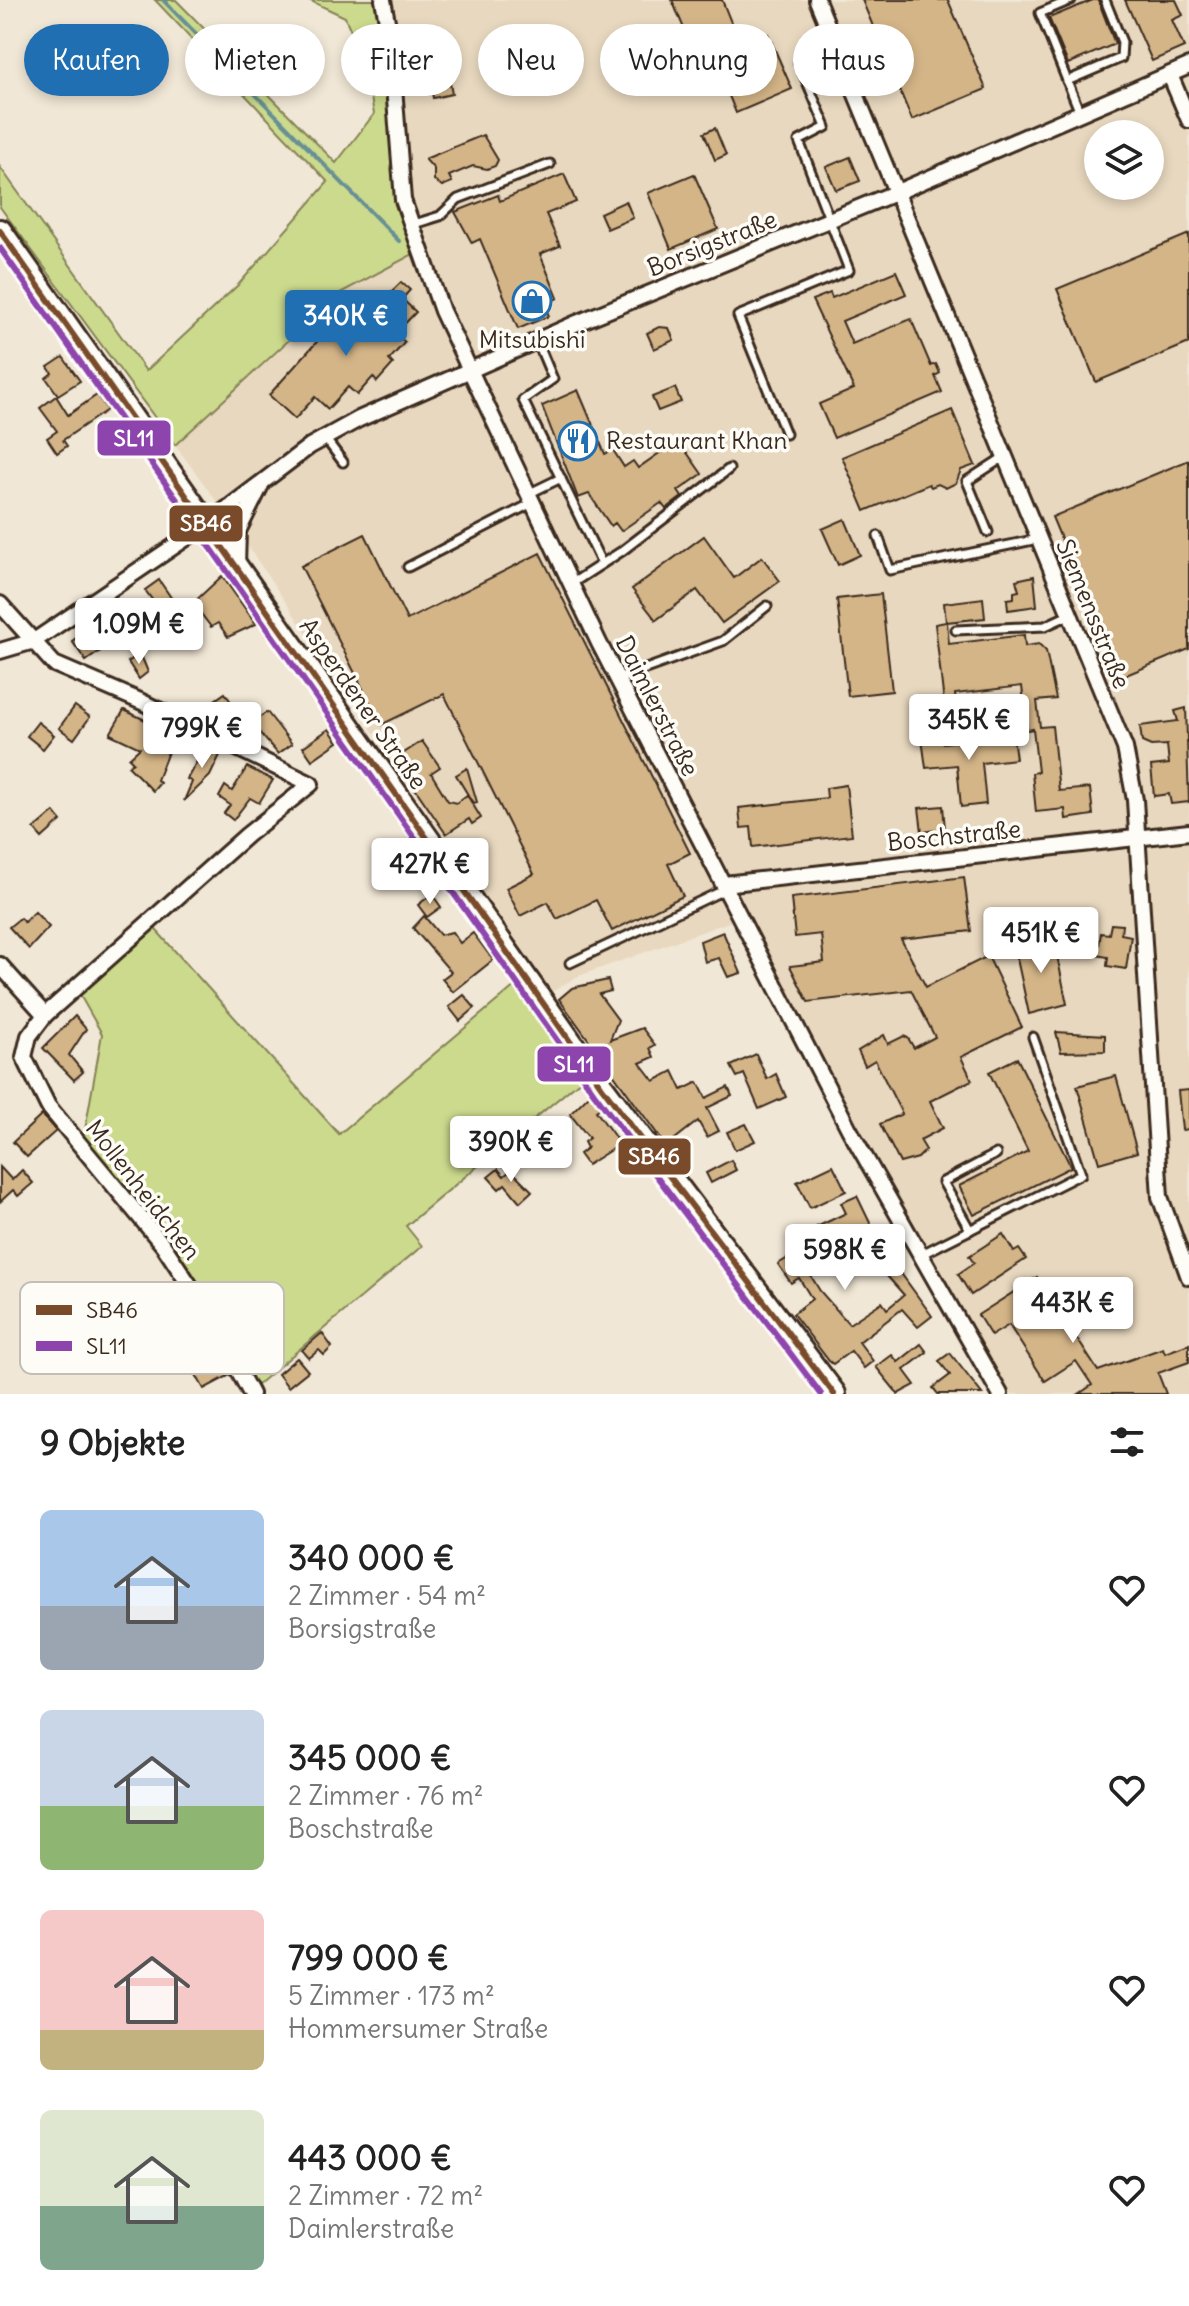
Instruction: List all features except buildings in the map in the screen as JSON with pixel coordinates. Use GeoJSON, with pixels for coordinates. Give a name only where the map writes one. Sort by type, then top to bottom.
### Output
{"type":"FeatureCollection","features":[{"type":"Feature","properties":{"kind":"main road","name":"Asperdener Straße"},"geometry":{"type":"LineString","coordinates":[[0,231],[602,1087],[834,1394]]}},
{"type":"Feature","properties":{"kind":"street","name":"Daimlerstraße"},"geometry":{"type":"LineString","coordinates":[[383,0],[390,37],[403,200],[442,311],[618,679],[849,1129],[1000,1394]]}},
{"type":"Feature","properties":{"kind":"street","name":"Siemensstraße"},"geometry":{"type":"LineString","coordinates":[[817,0],[1125,748],[1135,800],[1160,1197],[1189,1277]]}},
{"type":"Feature","properties":{"kind":"street","name":"Borsigstraße"},"geometry":{"type":"LineString","coordinates":[[0,651],[34,641],[207,524],[325,438],[537,341],[895,193],[1189,66]]}},
{"type":"Feature","properties":{"kind":"street"},"geometry":{"type":"LineString","coordinates":[[1170,75],[1189,120]]}},
{"type":"Feature","properties":{"kind":"street","name":"Borsigstraße"},"geometry":{"type":"LineString","coordinates":[[237,566],[238,531],[263,481]]}},
{"type":"Feature","properties":{"kind":"street"},"geometry":{"type":"LineString","coordinates":[[0,604],[34,641]]}},
{"type":"Feature","properties":{"kind":"street","name":"Mollenheidchen"},"geometry":{"type":"LineString","coordinates":[[34,641],[54,664],[140,701],[311,784],[247,835],[45,1015],[29,1036],[24,1057],[48,1106],[163,1245],[187,1282]]}},
{"type":"Feature","properties":{"kind":"street","name":"Boschstraße"},"geometry":{"type":"LineString","coordinates":[[725,886],[1189,832]]}},
{"type":"Feature","properties":{"kind":"street"},"geometry":{"type":"LineString","coordinates":[[0,965],[45,1015]]}},
{"type":"Feature","properties":{"kind":"street","name":"Mollenheidchen"},"geometry":{"type":"LineString","coordinates":[[240,1374],[251,1394]]}},
{"type":"Feature","properties":{"kind":"lane"},"geometry":{"type":"LineString","coordinates":[[1071,0],[1040,13],[1080,113]]}},
{"type":"Feature","properties":{"kind":"lane"},"geometry":{"type":"LineString","coordinates":[[1067,81],[1121,58],[1122,42],[1105,0]]}},
{"type":"Feature","properties":{"kind":"lane"},"geometry":{"type":"LineString","coordinates":[[786,434],[738,316],[849,270],[799,141],[826,127],[813,96]]}},
{"type":"Feature","properties":{"kind":"lane"},"geometry":{"type":"LineString","coordinates":[[411,225],[440,216],[458,199],[550,164]]}},
{"type":"Feature","properties":{"kind":"lane"},"geometry":{"type":"LineString","coordinates":[[537,341],[553,379],[523,400],[602,564]]}},
{"type":"Feature","properties":{"kind":"lane"},"geometry":{"type":"LineString","coordinates":[[325,438],[343,462]]}},
{"type":"Feature","properties":{"kind":"lane"},"geometry":{"type":"LineString","coordinates":[[988,532],[967,481],[1004,457]]}},
{"type":"Feature","properties":{"kind":"lane"},"geometry":{"type":"LineString","coordinates":[[571,584],[729,469]]}},
{"type":"Feature","properties":{"kind":"lane"},"geometry":{"type":"LineString","coordinates":[[408,567],[561,478]]}},
{"type":"Feature","properties":{"kind":"lane"},"geometry":{"type":"LineString","coordinates":[[878,536],[890,570],[1038,539]]}},
{"type":"Feature","properties":{"kind":"lane"},"geometry":{"type":"LineString","coordinates":[[618,679],[723,641],[767,606]]}},
{"type":"Feature","properties":{"kind":"lane"},"geometry":{"type":"LineString","coordinates":[[956,630],[1045,626],[1069,615]]}},
{"type":"Feature","properties":{"kind":"lane"},"geometry":{"type":"LineString","coordinates":[[570,963],[725,886]]}},
{"type":"Feature","properties":{"kind":"lane"},"geometry":{"type":"LineString","coordinates":[[920,1255],[1081,1174],[1033,1037]]}},
{"type":"Feature","properties":{"kind":"lane"},"geometry":{"type":"LineString","coordinates":[[970,1230],[943,1182],[996,1154]]}},
{"type":"Feature","properties":{"kind":"shaded area"},"geometry":{"type":"Polygon","coordinates":[[[383,0],[1189,0],[1189,1394],[1000,1394],[740,918],[576,977],[550,993],[224,511],[175,445],[340,293],[419,251],[413,230],[396,96],[462,96],[462,24],[386,24],[383,0]]]}},
{"type":"Feature","properties":{"kind":"green space"},"geometry":{"type":"Polygon","coordinates":[[[155,0],[176,0],[200,24],[185,24],[185,32],[155,0]]]}},
{"type":"Feature","properties":{"kind":"green space"},"geometry":{"type":"Polygon","coordinates":[[[309,0],[383,0],[385,24],[348,24],[345,17],[309,0]]]}},
{"type":"Feature","properties":{"kind":"green space"},"geometry":{"type":"Polygon","coordinates":[[[246,96],[270,96],[336,163],[374,114],[371,96],[393,96],[398,145],[419,251],[340,293],[175,445],[0,207],[0,167],[146,371],[239,284],[328,182],[246,96]]]}},
{"type":"Feature","properties":{"kind":"green space"},"geometry":{"type":"Polygon","coordinates":[[[149,922],[339,1134],[516,985],[582,1079],[406,1226],[422,1246],[284,1362],[284,1282],[185,1282],[82,1147],[102,1034],[76,988],[149,922]]]}},
{"type":"Feature","properties":{"kind":"green space"},"geometry":{"type":"Polygon","coordinates":[[[241,1374],[270,1374],[250,1391],[241,1374]]]}},
{"type":"Feature","properties":{"kind":"waterway"},"geometry":{"type":"LineString","coordinates":[[163,0],[399,241]]}},
{"type":"Feature","properties":{"kind":"transit line","name":"SB46"},"geometry":{"type":"LineString","coordinates":[[0,231],[602,1087],[834,1394]]}},
{"type":"Feature","properties":{"kind":"transit line","name":"SL11"},"geometry":{"type":"LineString","coordinates":[[0,248],[594,1093],[821,1394]]}},
{"type":"Feature","properties":{"kind":"place","name":"Mitsubishi"},"geometry":{"type":"Point","coordinates":[532,301]}},
{"type":"Feature","properties":{"kind":"place","name":"Restaurant Khan"},"geometry":{"type":"Point","coordinates":[578,441]}}]}
